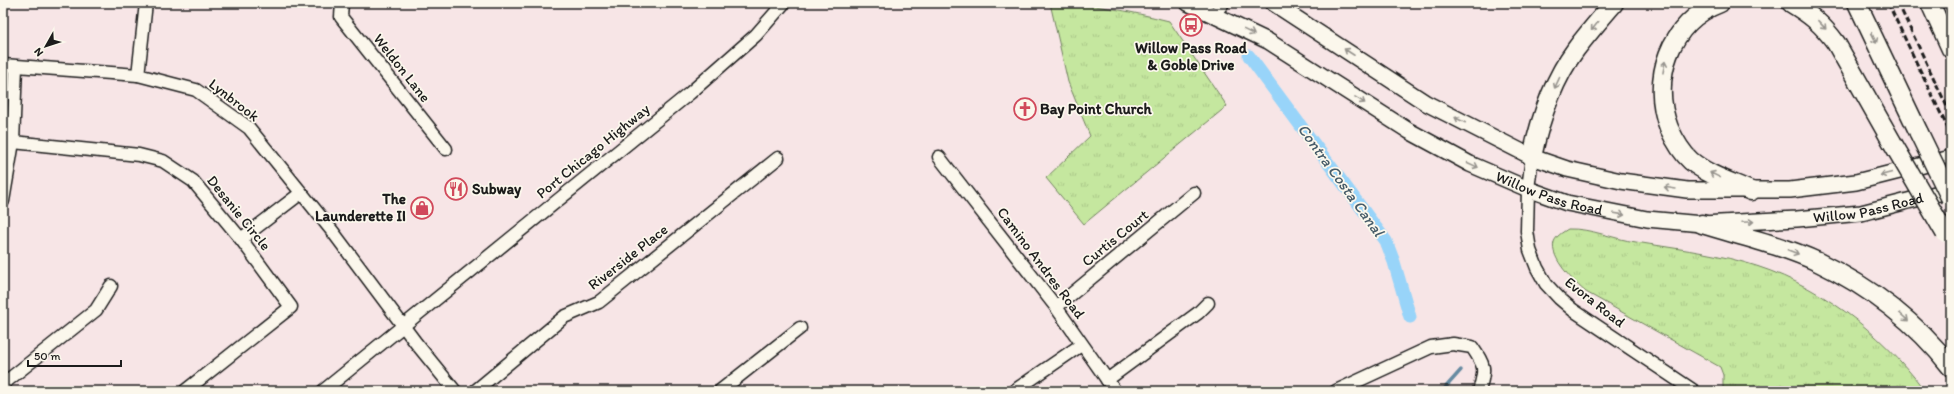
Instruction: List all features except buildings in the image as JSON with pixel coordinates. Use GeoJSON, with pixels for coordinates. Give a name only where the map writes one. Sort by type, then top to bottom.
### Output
{"type":"FeatureCollection","features":[{"type":"Feature","properties":{"kind":"highway"},"geometry":{"type":"LineString","coordinates":[[1532,157],[1538,129],[1557,82],[1576,49],[1614,3]]}},
{"type":"Feature","properties":{"kind":"highway"},"geometry":{"type":"LineString","coordinates":[[1720,3],[1710,6],[1689,23],[1674,40],[1664,62],[1661,86],[1663,113],[1673,138],[1690,161],[1714,175],[1751,191]]}},
{"type":"Feature","properties":{"kind":"highway"},"geometry":{"type":"LineString","coordinates":[[1791,3],[1812,15],[1826,29],[1836,43],[1948,238]]}},
{"type":"Feature","properties":{"kind":"highway"},"geometry":{"type":"LineString","coordinates":[[1857,3],[1951,199]]}},
{"type":"Feature","properties":{"kind":"highway"},"geometry":{"type":"LineString","coordinates":[[1930,3],[1951,49]]}},
{"type":"Feature","properties":{"kind":"highway"},"geometry":{"type":"LineString","coordinates":[[1938,3],[1951,26]]}},
{"type":"Feature","properties":{"kind":"highway"},"geometry":{"type":"LineString","coordinates":[[1702,224],[1786,250],[1817,262],[1846,276],[1895,310],[1919,330],[1951,367]]}},
{"type":"Feature","properties":{"kind":"main road","name":"Willow Pass Road"},"geometry":{"type":"LineString","coordinates":[[1188,3],[1219,9],[1409,131],[1470,164],[1528,189],[1567,203],[1604,212],[1647,219],[1702,224],[1797,219],[1861,213],[1951,190]]}},
{"type":"Feature","properties":{"kind":"main road","name":"Willow Pass Road"},"geometry":{"type":"LineString","coordinates":[[1273,3],[1426,103],[1532,157],[1567,169],[1621,181],[1687,190],[1790,190],[1856,182],[1951,158]]}},
{"type":"Feature","properties":{"kind":"street"},"geometry":{"type":"LineString","coordinates":[[138,75],[146,3]]}},
{"type":"Feature","properties":{"kind":"street","name":"Weldon Lane"},"geometry":{"type":"LineString","coordinates":[[342,3],[341,16],[446,149]]}},
{"type":"Feature","properties":{"kind":"street","name":"Port Chicago Highway"},"geometry":{"type":"LineString","coordinates":[[323,391],[690,93],[756,35],[784,3]]}},
{"type":"Feature","properties":{"kind":"street","name":"Lynbrook"},"geometry":{"type":"LineString","coordinates":[[3,65],[138,75],[196,90],[249,128],[338,238],[403,326],[455,391]]}},
{"type":"Feature","properties":{"kind":"street"},"geometry":{"type":"LineString","coordinates":[[3,201],[13,142],[16,67]]}},
{"type":"Feature","properties":{"kind":"street","name":"Desanie Circle"},"geometry":{"type":"LineString","coordinates":[[13,142],[139,155],[163,161],[193,181],[241,239],[291,307],[185,391]]}},
{"type":"Feature","properties":{"kind":"street","name":"Camino Andres Road"},"geometry":{"type":"LineString","coordinates":[[939,157],[1056,307],[1114,391]]}},
{"type":"Feature","properties":{"kind":"street","name":"Evora Road"},"geometry":{"type":"LineString","coordinates":[[1532,157],[1528,189],[1527,231],[1530,250],[1537,268],[1546,284],[1573,310],[1694,391]]}},
{"type":"Feature","properties":{"kind":"street","name":"Riverside Place"},"geometry":{"type":"LineString","coordinates":[[476,391],[564,317],[598,302],[778,158]]}},
{"type":"Feature","properties":{"kind":"street"},"geometry":{"type":"LineString","coordinates":[[241,239],[301,193]]}},
{"type":"Feature","properties":{"kind":"street","name":"Curtis Court"},"geometry":{"type":"LineString","coordinates":[[1056,307],[1194,193]]}},
{"type":"Feature","properties":{"kind":"street"},"geometry":{"type":"LineString","coordinates":[[3,384],[96,310],[110,286]]}},
{"type":"Feature","properties":{"kind":"street"},"geometry":{"type":"LineString","coordinates":[[1107,380],[1198,313],[1208,303]]}},
{"type":"Feature","properties":{"kind":"street"},"geometry":{"type":"LineString","coordinates":[[720,391],[800,328]]}},
{"type":"Feature","properties":{"kind":"street"},"geometry":{"type":"LineString","coordinates":[[1336,391],[1431,347],[1453,344],[1472,347],[1484,365],[1483,379],[1479,391]]}},
{"type":"Feature","properties":{"kind":"street"},"geometry":{"type":"LineString","coordinates":[[1014,391],[1082,345]]}},
{"type":"Feature","properties":{"kind":"green space"},"geometry":{"type":"Polygon","coordinates":[[[1050,3],[1080,4],[1110,8],[1169,21],[1227,106],[1084,224],[1046,178],[1090,136],[1068,82],[1050,3]]]}},
{"type":"Feature","properties":{"kind":"green space"},"geometry":{"type":"Polygon","coordinates":[[[1568,229],[1585,230],[1627,241],[1703,253],[1743,262],[1796,282],[1821,296],[1867,329],[1888,348],[1925,391],[1726,391],[1723,388],[1723,375],[1720,367],[1586,292],[1576,283],[1564,270],[1555,255],[1553,248],[1556,238],[1568,229]]]}},
{"type":"Feature","properties":{"kind":"waterway","name":"Contra Costa Canal"},"geometry":{"type":"LineString","coordinates":[[1249,56],[1386,241],[1394,262],[1410,317]]}},
{"type":"Feature","properties":{"kind":"waterway"},"geometry":{"type":"LineString","coordinates":[[1431,391],[1444,389],[1461,370]]}},
{"type":"Feature","properties":{"kind":"railway"},"geometry":{"type":"LineString","coordinates":[[1888,3],[1951,135]]}},
{"type":"Feature","properties":{"kind":"railway"},"geometry":{"type":"LineString","coordinates":[[1898,3],[1951,115]]}},
{"type":"Feature","properties":{"kind":"place","name":"Willow Pass Road & Goble Drive"},"geometry":{"type":"Point","coordinates":[1191,25]}},
{"type":"Feature","properties":{"kind":"place","name":"Bay Point Church"},"geometry":{"type":"Point","coordinates":[1025,109]}},
{"type":"Feature","properties":{"kind":"place","name":"Subway"},"geometry":{"type":"Point","coordinates":[456,189]}},
{"type":"Feature","properties":{"kind":"place","name":"The Launderette II"},"geometry":{"type":"Point","coordinates":[422,208]}}]}
